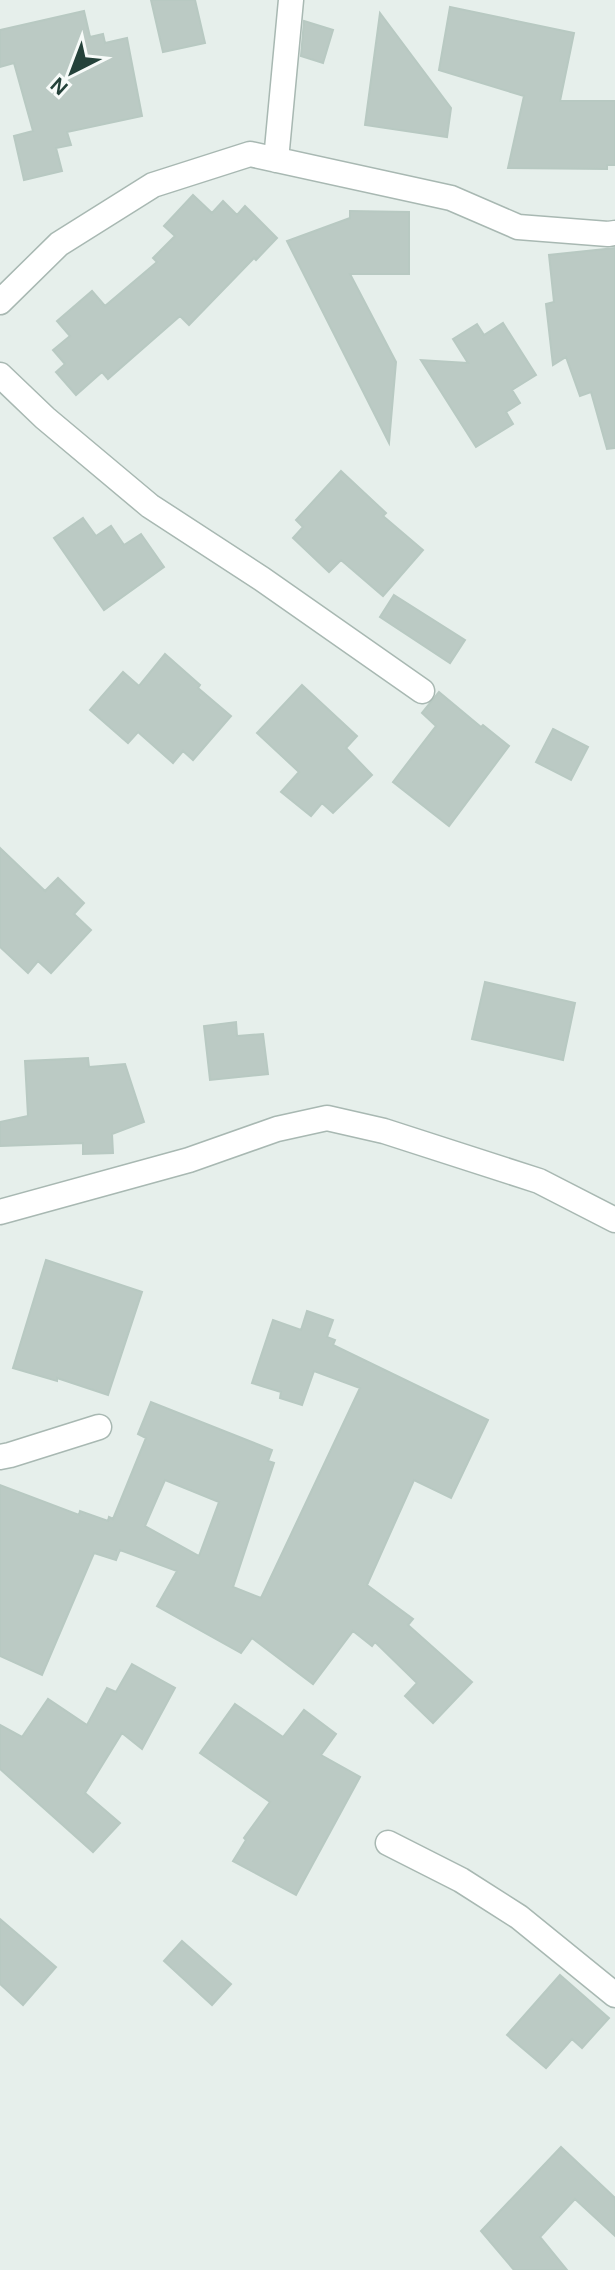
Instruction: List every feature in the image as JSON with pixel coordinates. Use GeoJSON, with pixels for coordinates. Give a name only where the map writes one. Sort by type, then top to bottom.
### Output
{"type":"FeatureCollection","features":[{"type":"Feature","properties":{"kind":"street"},"geometry":{"type":"LineString","coordinates":[[276,160],[291,0]]}},
{"type":"Feature","properties":{"kind":"street"},"geometry":{"type":"LineString","coordinates":[[0,302],[59,244],[153,185],[250,154],[451,198],[518,227],[615,233]]}},
{"type":"Feature","properties":{"kind":"street"},"geometry":{"type":"LineString","coordinates":[[0,375],[45,418],[150,506],[262,579],[422,691]]}},
{"type":"Feature","properties":{"kind":"street"},"geometry":{"type":"LineString","coordinates":[[0,1212],[189,1160],[277,1129],[327,1118],[384,1131],[539,1181],[615,1220]]}},
{"type":"Feature","properties":{"kind":"street"},"geometry":{"type":"LineString","coordinates":[[0,1457],[99,1427]]}},
{"type":"Feature","properties":{"kind":"street"},"geometry":{"type":"LineString","coordinates":[[388,1843],[461,1880],[519,1917],[615,1995]]}},
{"type":"Feature","properties":{"kind":"building"},"geometry":{"type":"Polygon","coordinates":[[[151,0],[195,0],[205,43],[163,52],[151,0]]]}},
{"type":"Feature","properties":{"kind":"building"},"geometry":{"type":"Polygon","coordinates":[[[450,7],[574,33],[560,101],[615,101],[615,165],[607,165],[607,169],[508,168],[524,96],[439,70],[450,7]]]}},
{"type":"Feature","properties":{"kind":"building"},"geometry":{"type":"Polygon","coordinates":[[[84,11],[90,37],[103,34],[105,43],[127,38],[142,116],[67,132],[71,145],[56,148],[62,171],[24,180],[14,136],[33,131],[14,63],[0,67],[0,30],[84,11]]]}},
{"type":"Feature","properties":{"kind":"building"},"geometry":{"type":"Polygon","coordinates":[[[380,13],[451,108],[447,137],[365,125],[380,13]]]}},
{"type":"Feature","properties":{"kind":"building"},"geometry":{"type":"Polygon","coordinates":[[[304,21],[333,30],[323,63],[301,56],[304,21]]]}},
{"type":"Feature","properties":{"kind":"building"},"geometry":{"type":"Polygon","coordinates":[[[193,195],[212,213],[223,201],[237,215],[245,206],[277,238],[189,325],[180,316],[108,379],[102,372],[76,395],[56,372],[65,364],[53,350],[70,336],[57,321],[92,291],[105,306],[157,262],[153,258],[175,236],[164,226],[193,195]]]}},
{"type":"Feature","properties":{"kind":"building"},"geometry":{"type":"Polygon","coordinates":[[[350,211],[409,212],[409,274],[350,274],[396,362],[389,443],[287,241],[350,218],[350,211]]]}},
{"type":"Feature","properties":{"kind":"building"},"geometry":{"type":"Polygon","coordinates":[[[615,248],[615,448],[607,449],[591,392],[580,396],[566,357],[553,365],[546,304],[554,302],[549,255],[615,248]]]}},
{"type":"Feature","properties":{"kind":"building"},"geometry":{"type":"Polygon","coordinates":[[[503,323],[536,375],[512,390],[520,403],[506,412],[513,424],[476,447],[421,360],[468,363],[453,339],[477,324],[484,335],[503,323]]]}},
{"type":"Feature","properties":{"kind":"building"},"geometry":{"type":"Polygon","coordinates":[[[341,471],[386,513],[383,516],[423,550],[383,596],[341,560],[329,572],[293,538],[303,527],[296,520],[341,471]]]}},
{"type":"Feature","properties":{"kind":"building"},"geometry":{"type":"Polygon","coordinates":[[[83,518],[96,536],[111,526],[124,545],[141,534],[164,567],[104,610],[54,538],[83,518]]]}},
{"type":"Feature","properties":{"kind":"building"},"geometry":{"type":"Polygon","coordinates":[[[394,595],[465,640],[450,663],[380,617],[394,595]]]}},
{"type":"Feature","properties":{"kind":"building"},"geometry":{"type":"Polygon","coordinates":[[[165,654],[231,716],[193,760],[183,751],[173,763],[138,732],[128,743],[90,710],[123,672],[139,686],[165,654]]]}},
{"type":"Feature","properties":{"kind":"building"},"geometry":{"type":"Polygon","coordinates":[[[302,685],[357,736],[346,748],[372,775],[333,813],[322,803],[311,816],[281,792],[299,772],[257,733],[302,685]]]}},
{"type":"Feature","properties":{"kind":"building"},"geometry":{"type":"Polygon","coordinates":[[[439,692],[509,746],[449,826],[393,782],[436,726],[422,713],[439,692]]]}},
{"type":"Feature","properties":{"kind":"building"},"geometry":{"type":"Polygon","coordinates":[[[553,729],[588,747],[571,780],[536,762],[553,729]]]}},
{"type":"Feature","properties":{"kind":"building"},"geometry":{"type":"Polygon","coordinates":[[[0,848],[45,891],[58,878],[84,903],[74,914],[91,930],[51,973],[38,961],[28,973],[0,947],[0,848]]]}},
{"type":"Feature","properties":{"kind":"building"},"geometry":{"type":"Polygon","coordinates":[[[485,982],[575,1003],[563,1060],[472,1039],[485,982]]]}},
{"type":"Feature","properties":{"kind":"building"},"geometry":{"type":"Polygon","coordinates":[[[236,1022],[237,1036],[263,1034],[268,1074],[210,1080],[204,1026],[236,1022]]]}},
{"type":"Feature","properties":{"kind":"building"},"geometry":{"type":"Polygon","coordinates":[[[88,1058],[89,1067],[125,1064],[144,1122],[112,1134],[113,1153],[83,1154],[83,1143],[0,1146],[0,1122],[28,1116],[25,1061],[88,1058]]]}},
{"type":"Feature","properties":{"kind":"building"},"geometry":{"type":"Polygon","coordinates":[[[46,1260],[142,1292],[108,1395],[57,1378],[57,1381],[13,1368],[46,1260]]]}},
{"type":"Feature","properties":{"kind":"building"},"geometry":{"type":"Polygon","coordinates":[[[307,1311],[333,1320],[327,1337],[335,1340],[333,1345],[488,1420],[451,1498],[414,1480],[367,1585],[413,1619],[408,1625],[472,1682],[433,1723],[405,1696],[417,1683],[375,1642],[372,1646],[353,1631],[313,1684],[252,1638],[241,1653],[157,1606],[177,1571],[120,1550],[116,1560],[94,1553],[42,1675],[0,1656],[0,1485],[79,1515],[80,1511],[108,1521],[109,1517],[113,1519],[146,1438],[138,1434],[151,1402],[272,1450],[268,1461],[274,1463],[233,1587],[261,1598],[360,1388],[314,1371],[302,1405],[280,1398],[281,1392],[252,1383],[273,1320],[301,1330],[307,1311]],[[165,1480],[145,1526],[199,1556],[219,1502],[165,1480]]]}},
{"type":"Feature","properties":{"kind":"building"},"geometry":{"type":"Polygon","coordinates":[[[132,1664],[175,1688],[142,1749],[122,1733],[85,1793],[120,1823],[93,1852],[0,1769],[0,1725],[22,1737],[48,1699],[87,1725],[107,1688],[116,1692],[132,1664]]]}},
{"type":"Feature","properties":{"kind":"building"},"geometry":{"type":"Polygon","coordinates":[[[235,1704],[283,1737],[304,1710],[336,1734],[321,1755],[360,1777],[296,1895],[233,1861],[246,1840],[244,1838],[270,1802],[200,1753],[235,1704]]]}},
{"type":"Feature","properties":{"kind":"building"},"geometry":{"type":"Polygon","coordinates":[[[0,1919],[56,1967],[23,2005],[0,1984],[0,1919]]]}},
{"type":"Feature","properties":{"kind":"building"},"geometry":{"type":"Polygon","coordinates":[[[182,1941],[231,1984],[212,2005],[164,1961],[182,1941]]]}},
{"type":"Feature","properties":{"kind":"building"},"geometry":{"type":"Polygon","coordinates":[[[560,1975],[609,2018],[582,2048],[572,2039],[546,2068],[507,2035],[560,1975]]]}},
{"type":"Feature","properties":{"kind":"building"},"geometry":{"type":"Polygon","coordinates":[[[561,2147],[615,2198],[615,2236],[575,2199],[540,2237],[567,2270],[514,2270],[481,2231],[561,2147]]]}}]}
